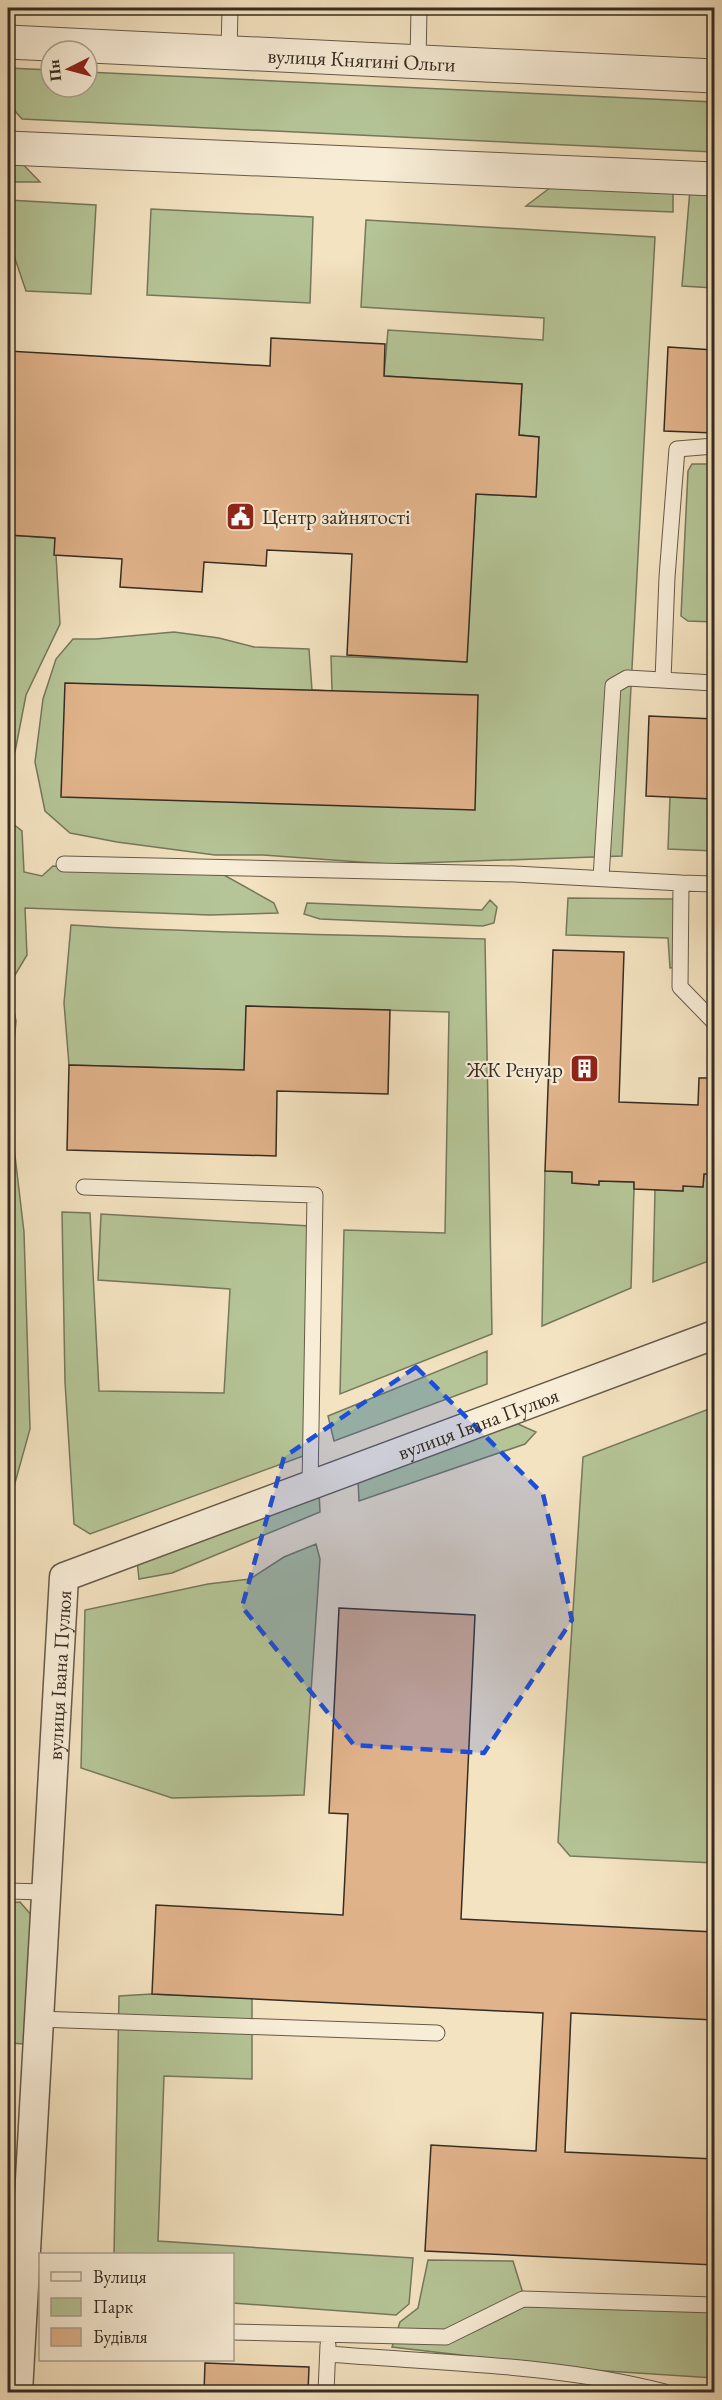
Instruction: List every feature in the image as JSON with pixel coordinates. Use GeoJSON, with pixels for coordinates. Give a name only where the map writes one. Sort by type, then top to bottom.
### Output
{"type":"FeatureCollection","features":[{"type":"Feature","properties":{"kind":"street","name":"вулиця Княгині Ольги"},"geometry":{"type":"LineString","coordinates":[[8,42],[714,76]]}},
{"type":"Feature","properties":{"kind":"street"},"geometry":{"type":"LineString","coordinates":[[8,148],[714,179]]}},
{"type":"Feature","properties":{"kind":"street","name":"вулиця Івана Пулюя"},"geometry":{"type":"LineString","coordinates":[[15,2386],[32,2329],[38,2019],[64,1577],[714,1335]]}},
{"type":"Feature","properties":{"kind":"lane"},"geometry":{"type":"LineString","coordinates":[[229,53],[230,8]]}},
{"type":"Feature","properties":{"kind":"lane"},"geometry":{"type":"LineString","coordinates":[[418,62],[419,8]]}},
{"type":"Feature","properties":{"kind":"lane"},"geometry":{"type":"LineString","coordinates":[[663,680],[667,577],[677,449],[714,446]]}},
{"type":"Feature","properties":{"kind":"lane"},"geometry":{"type":"LineString","coordinates":[[601,878],[613,686],[627,678],[714,683]]}},
{"type":"Feature","properties":{"kind":"lane"},"geometry":{"type":"LineString","coordinates":[[64,864],[515,874],[714,884]]}},
{"type":"Feature","properties":{"kind":"lane"},"geometry":{"type":"LineString","coordinates":[[681,882],[680,987],[714,1022]]}},
{"type":"Feature","properties":{"kind":"lane"},"geometry":{"type":"LineString","coordinates":[[84,1187],[315,1195],[310,1485]]}},
{"type":"Feature","properties":{"kind":"lane"},"geometry":{"type":"LineString","coordinates":[[8,1891],[45,1892]]}},
{"type":"Feature","properties":{"kind":"lane"},"geometry":{"type":"LineString","coordinates":[[38,2019],[437,2033]]}},
{"type":"Feature","properties":{"kind":"lane"},"geometry":{"type":"LineString","coordinates":[[234,2332],[446,2337],[523,2299],[714,2305]]}},
{"type":"Feature","properties":{"kind":"lane"},"geometry":{"type":"LineString","coordinates":[[326,2392],[328,2333]]}},
{"type":"Feature","properties":{"kind":"lane"},"geometry":{"type":"LineString","coordinates":[[328,2354],[504,2367],[627,2382],[665,2392]]}},
{"type":"Feature","properties":{"kind":"highlighted area"},"geometry":{"type":"Polygon","coordinates":[[[416,1367],[543,1494],[572,1620],[484,1753],[354,1745],[242,1607],[284,1457],[416,1367]]]}},
{"type":"Feature","properties":{"kind":"green space"},"geometry":{"type":"Polygon","coordinates":[[[8,68],[39,69],[39,99],[99,99],[99,73],[714,102],[714,152],[22,119],[8,103],[8,68]]]}},
{"type":"Feature","properties":{"kind":"green space"},"geometry":{"type":"Polygon","coordinates":[[[8,153],[12,153],[40,182],[8,182],[8,153]]]}},
{"type":"Feature","properties":{"kind":"green space"},"geometry":{"type":"Polygon","coordinates":[[[559,181],[673,186],[673,212],[526,206],[559,181]]]}},
{"type":"Feature","properties":{"kind":"green space"},"geometry":{"type":"Polygon","coordinates":[[[690,189],[714,190],[714,288],[682,286],[690,189]]]}},
{"type":"Feature","properties":{"kind":"green space"},"geometry":{"type":"Polygon","coordinates":[[[8,200],[96,205],[91,294],[26,291],[8,238],[8,200]]]}},
{"type":"Feature","properties":{"kind":"green space"},"geometry":{"type":"Polygon","coordinates":[[[151,209],[313,217],[310,303],[147,295],[151,209]]]}},
{"type":"Feature","properties":{"kind":"green space"},"geometry":{"type":"Polygon","coordinates":[[[366,220],[655,237],[622,856],[388,864],[263,855],[215,855],[117,842],[70,833],[45,811],[35,762],[43,699],[56,659],[73,639],[174,632],[219,638],[254,647],[309,649],[312,690],[332,691],[331,656],[466,662],[476,494],[536,497],[539,437],[519,435],[522,384],[384,376],[388,330],[543,340],[544,318],[361,307],[366,220]]]}},
{"type":"Feature","properties":{"kind":"green space"},"geometry":{"type":"Polygon","coordinates":[[[692,464],[714,464],[714,622],[688,621],[681,616],[688,471],[692,464]]]}},
{"type":"Feature","properties":{"kind":"green space"},"geometry":{"type":"Polygon","coordinates":[[[8,535],[55,538],[60,624],[26,695],[15,752],[8,754],[8,535]]]}},
{"type":"Feature","properties":{"kind":"green space"},"geometry":{"type":"Polygon","coordinates":[[[670,797],[714,799],[714,851],[668,849],[670,797]]]}},
{"type":"Feature","properties":{"kind":"green space"},"geometry":{"type":"Polygon","coordinates":[[[8,820],[22,831],[24,872],[42,876],[53,866],[224,875],[274,903],[278,913],[210,915],[25,908],[27,955],[9,985],[16,1021],[9,1105],[24,1232],[30,1429],[8,1508],[8,820]]]}},
{"type":"Feature","properties":{"kind":"green space"},"geometry":{"type":"Polygon","coordinates":[[[568,898],[672,899],[678,904],[679,967],[670,968],[668,938],[566,935],[568,898]]]}},
{"type":"Feature","properties":{"kind":"green space"},"geometry":{"type":"Polygon","coordinates":[[[490,900],[497,907],[494,923],[483,926],[320,919],[304,914],[307,903],[482,910],[490,900]]]}},
{"type":"Feature","properties":{"kind":"green space"},"geometry":{"type":"Polygon","coordinates":[[[71,925],[485,939],[492,1334],[340,1394],[344,1230],[445,1233],[449,1012],[247,1006],[244,1070],[69,1065],[64,1003],[71,925]]]}},
{"type":"Feature","properties":{"kind":"green space"},"geometry":{"type":"Polygon","coordinates":[[[545,1171],[572,1172],[572,1183],[598,1185],[599,1181],[634,1182],[634,1189],[631,1288],[542,1326],[545,1171]]]}},
{"type":"Feature","properties":{"kind":"green space"},"geometry":{"type":"Polygon","coordinates":[[[704,1174],[714,1174],[714,1259],[653,1282],[655,1190],[683,1191],[683,1186],[703,1187],[704,1174]]]}},
{"type":"Feature","properties":{"kind":"green space"},"geometry":{"type":"Polygon","coordinates":[[[62,1212],[90,1213],[99,1391],[224,1393],[230,1289],[98,1280],[101,1214],[310,1226],[306,1455],[90,1534],[74,1524],[65,1382],[62,1212]]]}},
{"type":"Feature","properties":{"kind":"green space"},"geometry":{"type":"Polygon","coordinates":[[[487,1351],[487,1384],[334,1441],[328,1416],[487,1351]]]}},
{"type":"Feature","properties":{"kind":"green space"},"geometry":{"type":"Polygon","coordinates":[[[714,1407],[714,1863],[570,1856],[558,1842],[583,1457],[714,1407]]]}},
{"type":"Feature","properties":{"kind":"green space"},"geometry":{"type":"Polygon","coordinates":[[[518,1424],[536,1432],[525,1444],[359,1501],[358,1480],[518,1424]]]}},
{"type":"Feature","properties":{"kind":"green space"},"geometry":{"type":"Polygon","coordinates":[[[319,1491],[320,1512],[172,1573],[139,1579],[137,1560],[319,1491]]]}},
{"type":"Feature","properties":{"kind":"green space"},"geometry":{"type":"Polygon","coordinates":[[[316,1544],[320,1559],[304,1795],[172,1798],[81,1768],[85,1610],[208,1584],[250,1579],[284,1557],[316,1544]]]}},
{"type":"Feature","properties":{"kind":"green space"},"geometry":{"type":"Polygon","coordinates":[[[20,1902],[33,1917],[25,2044],[8,2043],[8,1903],[20,1902]]]}},
{"type":"Feature","properties":{"kind":"green space"},"geometry":{"type":"Polygon","coordinates":[[[152,1994],[252,1998],[252,2079],[164,2076],[158,2241],[413,2258],[409,2304],[396,2315],[234,2303],[234,2253],[114,2253],[119,1996],[152,1994]]]}},
{"type":"Feature","properties":{"kind":"green space"},"geometry":{"type":"Polygon","coordinates":[[[428,2260],[513,2261],[526,2303],[714,2312],[714,2378],[591,2370],[392,2347],[400,2322],[418,2308],[428,2260]]]}},
{"type":"Feature","properties":{"kind":"building","name":"Центр зайнятості"},"geometry":{"type":"Polygon","coordinates":[[[271,338],[385,344],[384,376],[522,384],[519,435],[539,437],[536,497],[476,494],[467,662],[347,655],[352,554],[267,550],[266,566],[204,562],[202,592],[120,587],[122,559],[54,555],[55,538],[8,535],[8,351],[270,366],[271,338]]]}},
{"type":"Feature","properties":{"kind":"building"},"geometry":{"type":"Polygon","coordinates":[[[668,347],[714,350],[714,433],[664,431],[668,347]]]}},
{"type":"Feature","properties":{"kind":"building"},"geometry":{"type":"Polygon","coordinates":[[[65,683],[478,695],[475,810],[61,797],[65,683]]]}},
{"type":"Feature","properties":{"kind":"building"},"geometry":{"type":"Polygon","coordinates":[[[649,716],[714,719],[714,799],[646,796],[649,716]]]}},
{"type":"Feature","properties":{"kind":"building","name":"ЖК Ренуар"},"geometry":{"type":"Polygon","coordinates":[[[553,950],[624,952],[619,1102],[698,1105],[699,1078],[714,1078],[714,1174],[704,1174],[703,1187],[683,1186],[683,1191],[634,1189],[634,1182],[599,1181],[599,1185],[572,1183],[572,1172],[545,1171],[553,950]]]}},
{"type":"Feature","properties":{"kind":"building"},"geometry":{"type":"Polygon","coordinates":[[[246,1006],[390,1010],[388,1094],[277,1091],[276,1156],[67,1150],[69,1065],[244,1070],[246,1006]]]}},
{"type":"Feature","properties":{"kind":"building"},"geometry":{"type":"Polygon","coordinates":[[[339,1608],[475,1615],[461,1919],[714,1932],[714,2020],[571,2013],[565,2152],[714,2159],[714,2265],[425,2251],[431,2145],[536,2151],[543,2013],[152,1994],[156,1905],[343,1915],[348,1814],[329,1813],[339,1608]]]}},
{"type":"Feature","properties":{"kind":"building"},"geometry":{"type":"Polygon","coordinates":[[[205,2363],[309,2367],[308,2392],[204,2392],[205,2363]]]}},
{"type":"Feature","properties":{"kind":"place","name":"Центр зайнятості"},"geometry":{"type":"Point","coordinates":[241,516]}},
{"type":"Feature","properties":{"kind":"place","name":"ЖК Ренуар"},"geometry":{"type":"Point","coordinates":[584,1069]}}]}
